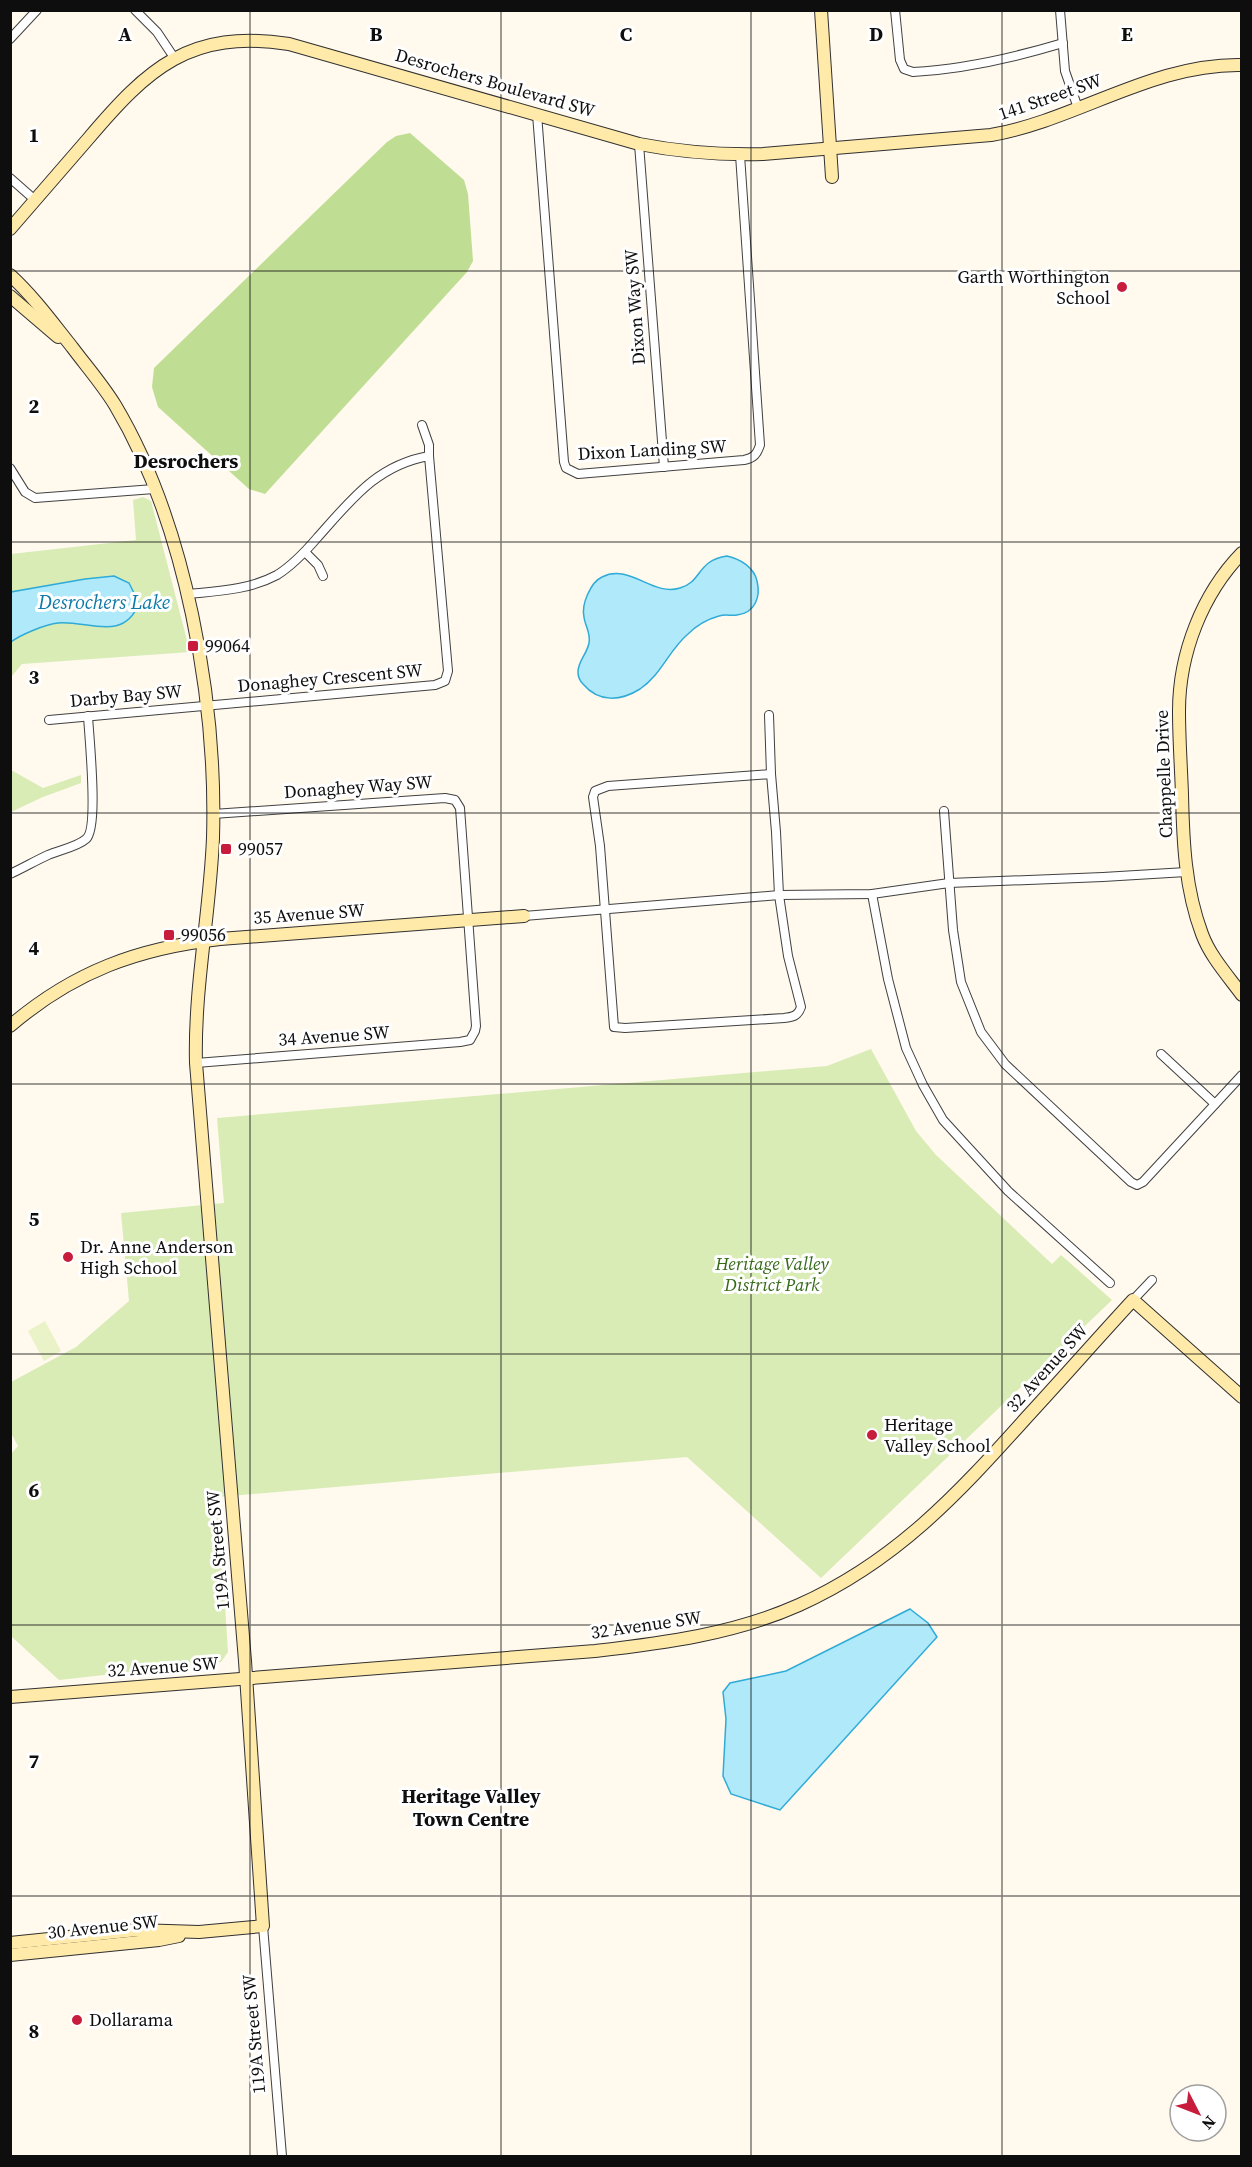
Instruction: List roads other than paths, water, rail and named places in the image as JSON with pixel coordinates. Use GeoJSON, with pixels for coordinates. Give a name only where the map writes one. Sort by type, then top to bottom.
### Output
{"type":"FeatureCollection","features":[{"type":"Feature","properties":{"kind":"street"},"geometry":{"type":"LineString","coordinates":[[10,39],[36,10]]}},
{"type":"Feature","properties":{"kind":"street"},"geometry":{"type":"LineString","coordinates":[[135,10],[157,32],[175,58]]}},
{"type":"Feature","properties":{"kind":"street"},"geometry":{"type":"LineString","coordinates":[[821,10],[832,177]]}},
{"type":"Feature","properties":{"kind":"street"},"geometry":{"type":"LineString","coordinates":[[895,10],[900,60],[904,69],[913,72],[986,64],[1063,43]]}},
{"type":"Feature","properties":{"kind":"street"},"geometry":{"type":"LineString","coordinates":[[1060,10],[1065,71],[1078,108]]}},
{"type":"Feature","properties":{"kind":"street","name":"Desrochers Boulevard SW"},"geometry":{"type":"LineString","coordinates":[[10,229],[124,97],[148,76],[175,58],[199,48],[220,43],[257,41],[289,44],[639,144],[685,151],[740,154],[831,149]]}},
{"type":"Feature","properties":{"kind":"street","name":"141 Street SW"},"geometry":{"type":"LineString","coordinates":[[831,149],[991,135],[1027,126],[1167,76],[1213,66],[1242,65]]}},
{"type":"Feature","properties":{"kind":"street","name":"Dixon Landing SW"},"geometry":{"type":"LineString","coordinates":[[537,114],[564,462],[566,468],[578,474],[750,459],[755,456],[760,445],[740,154]]}},
{"type":"Feature","properties":{"kind":"street","name":"Dixon Way SW"},"geometry":{"type":"LineString","coordinates":[[639,144],[664,467]]}},
{"type":"Feature","properties":{"kind":"street"},"geometry":{"type":"LineString","coordinates":[[10,178],[35,200]]}},
{"type":"Feature","properties":{"kind":"street"},"geometry":{"type":"LineString","coordinates":[[10,275],[41,306],[73,349]]}},
{"type":"Feature","properties":{"kind":"street"},"geometry":{"type":"LineString","coordinates":[[10,296],[73,349]]}},
{"type":"Feature","properties":{"kind":"street","name":"119A Street SW"},"geometry":{"type":"LineString","coordinates":[[73,349],[103,386],[115,406],[141,455],[154,489],[188,594],[207,705],[213,814],[196,1063],[282,2157]]}},
{"type":"Feature","properties":{"kind":"street","name":"Donaghey Crescent SW"},"geometry":{"type":"LineString","coordinates":[[207,705],[435,685],[445,681],[448,671],[429,445],[422,425]]}},
{"type":"Feature","properties":{"kind":"street"},"geometry":{"type":"LineString","coordinates":[[188,594],[233,590],[258,583],[288,567],[372,481],[401,463],[429,456]]}},
{"type":"Feature","properties":{"kind":"street"},"geometry":{"type":"LineString","coordinates":[[10,468],[25,492],[35,498],[154,489]]}},
{"type":"Feature","properties":{"kind":"street"},"geometry":{"type":"LineString","coordinates":[[305,552],[318,565],[323,576]]}},
{"type":"Feature","properties":{"kind":"street","name":"Chappelle Drive"},"geometry":{"type":"LineString","coordinates":[[1242,553],[1224,571],[1194,630],[1183,672],[1179,710],[1186,872],[1202,935],[1242,995]]}},
{"type":"Feature","properties":{"kind":"street","name":"Darby Bay SW"},"geometry":{"type":"LineString","coordinates":[[50,720],[207,705]]}},
{"type":"Feature","properties":{"kind":"street"},"geometry":{"type":"LineString","coordinates":[[770,715],[771,774],[779,895],[788,956],[801,1007],[799,1013],[792,1017],[614,1027],[600,846],[593,797],[595,791],[608,786],[771,774]]}},
{"type":"Feature","properties":{"kind":"street"},"geometry":{"type":"LineString","coordinates":[[10,874],[46,855],[82,842],[89,837],[92,826],[92,805],[88,716]]}},
{"type":"Feature","properties":{"kind":"street","name":"Donaghey Way SW"},"geometry":{"type":"LineString","coordinates":[[213,814],[450,798],[455,800],[460,808],[468,920]]}},
{"type":"Feature","properties":{"kind":"street"},"geometry":{"type":"LineString","coordinates":[[944,811],[953,930],[962,982],[981,1032],[1005,1064],[1131,1182],[1137,1185],[1143,1182],[1242,1075]]}},
{"type":"Feature","properties":{"kind":"street"},"geometry":{"type":"LineString","coordinates":[[524,916],[779,895],[872,894],[949,883],[1103,878],[1186,872]]}},
{"type":"Feature","properties":{"kind":"street"},"geometry":{"type":"LineString","coordinates":[[872,894],[888,979],[906,1048],[943,1120],[1008,1191],[1110,1283]]}},
{"type":"Feature","properties":{"kind":"street","name":"35 Avenue SW"},"geometry":{"type":"LineString","coordinates":[[10,1026],[64,986],[113,962],[155,949],[205,940],[524,916]]}},
{"type":"Feature","properties":{"kind":"street","name":"34 Avenue SW"},"geometry":{"type":"LineString","coordinates":[[196,1063],[470,1040],[476,1026],[468,920]]}},
{"type":"Feature","properties":{"kind":"street"},"geometry":{"type":"LineString","coordinates":[[1161,1054],[1215,1104]]}},
{"type":"Feature","properties":{"kind":"street","name":"32 Avenue SW"},"geometry":{"type":"LineString","coordinates":[[10,1697],[595,1651],[668,1642],[733,1628],[798,1605],[863,1569],[922,1527],[963,1487],[1152,1280]]}},
{"type":"Feature","properties":{"kind":"street"},"geometry":{"type":"LineString","coordinates":[[1133,1300],[1242,1397]]}},
{"type":"Feature","properties":{"kind":"street","name":"30 Avenue SW"},"geometry":{"type":"LineString","coordinates":[[10,1955],[159,1940],[199,1932],[263,1926]]}},
{"type":"Feature","properties":{"kind":"street","name":"30 Avenue SW"},"geometry":{"type":"LineString","coordinates":[[10,1943],[137,1930],[199,1932]]}},
{"type":"Feature","properties":{"kind":"water"},"geometry":{"type":"Polygon","coordinates":[[[727,556],[746,564],[755,576],[758,593],[752,608],[743,614],[715,617],[695,628],[675,647],[654,677],[633,693],[618,698],[603,697],[589,690],[582,683],[578,676],[578,668],[588,647],[589,639],[583,612],[585,600],[598,580],[612,574],[622,574],[670,590],[687,585],[710,562],[727,556]]]}},
{"type":"Feature","properties":{"kind":"water","name":"Desrochers Lake"},"geometry":{"type":"Polygon","coordinates":[[[114,576],[129,583],[139,603],[124,623],[104,627],[58,623],[33,630],[11,642],[11,592],[114,576]]]}},
{"type":"Feature","properties":{"kind":"water"},"geometry":{"type":"Polygon","coordinates":[[[910,1609],[928,1623],[937,1637],[780,1810],[731,1794],[723,1776],[726,1719],[723,1692],[730,1683],[786,1671],[910,1609]]]}},
{"type":"Feature","properties":{"kind":"place","name":"Garth Worthington School"},"geometry":{"type":"Point","coordinates":[1122,287]}},
{"type":"Feature","properties":{"kind":"place","name":"99064"},"geometry":{"type":"Point","coordinates":[193,646]}},
{"type":"Feature","properties":{"kind":"place","name":"99057"},"geometry":{"type":"Point","coordinates":[226,849]}},
{"type":"Feature","properties":{"kind":"place","name":"99056"},"geometry":{"type":"Point","coordinates":[169,935]}},
{"type":"Feature","properties":{"kind":"place","name":"Dr. Anne Anderson High School"},"geometry":{"type":"Point","coordinates":[68,1257]}},
{"type":"Feature","properties":{"kind":"place","name":"Heritage Valley School"},"geometry":{"type":"Point","coordinates":[872,1435]}},
{"type":"Feature","properties":{"kind":"place","name":"Dollarama"},"geometry":{"type":"Point","coordinates":[77,2020]}},
{"type":"Feature","properties":{"kind":"district","name":"Desrochers"},"geometry":{"type":"Point","coordinates":[186,461]}},
{"type":"Feature","properties":{"kind":"district","name":"Heritage Valley Town Centre"},"geometry":{"type":"Point","coordinates":[471,1808]}},
{"type":"Feature","properties":{"kind":"park label","name":"Heritage Valley District Park"},"geometry":{"type":"Point","coordinates":[772,1274]}}]}
